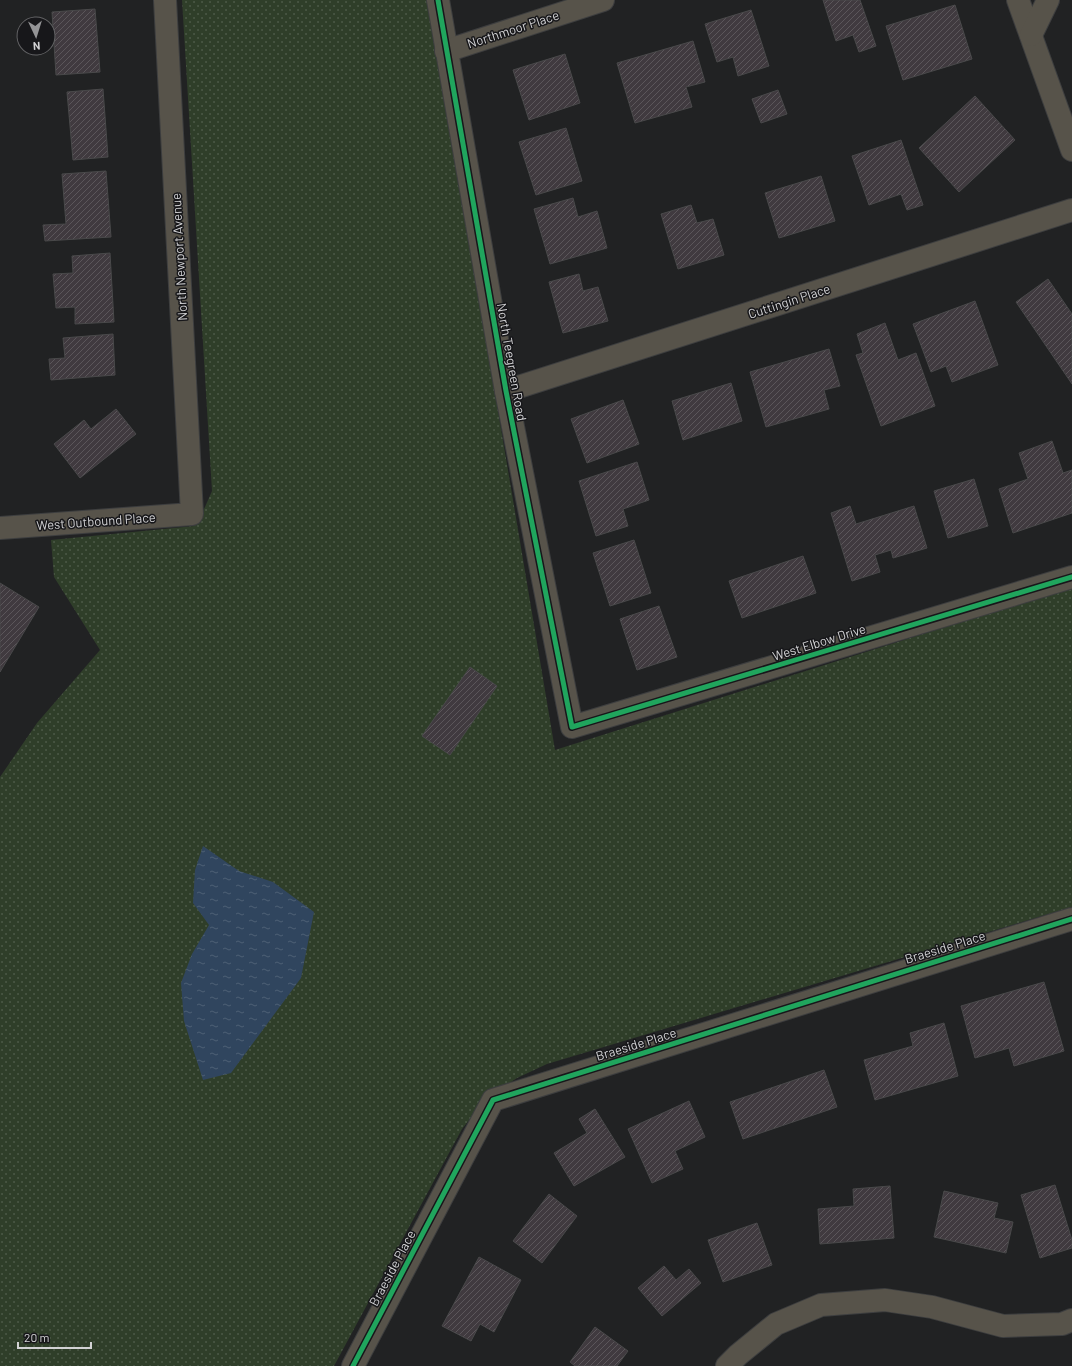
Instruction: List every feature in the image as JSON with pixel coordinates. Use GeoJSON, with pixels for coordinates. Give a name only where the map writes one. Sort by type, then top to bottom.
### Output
{"type":"FeatureCollection","features":[{"type":"Feature","properties":{"kind":"street","name":"North Newport Avenue"},"geometry":{"type":"LineString","coordinates":[[165,0],[192,514]]}},
{"type":"Feature","properties":{"kind":"street","name":"North Teegreen Road"},"geometry":{"type":"LineString","coordinates":[[438,0],[506,391],[572,727]]}},
{"type":"Feature","properties":{"kind":"street","name":"Northmoor Place"},"geometry":{"type":"LineString","coordinates":[[446,51],[603,0]]}},
{"type":"Feature","properties":{"kind":"street"},"geometry":{"type":"LineString","coordinates":[[1018,0],[1072,150]]}},
{"type":"Feature","properties":{"kind":"street"},"geometry":{"type":"LineString","coordinates":[[1031,35],[1048,0]]}},
{"type":"Feature","properties":{"kind":"street","name":"Cuttingin Place"},"geometry":{"type":"LineString","coordinates":[[506,391],[1072,210]]}},
{"type":"Feature","properties":{"kind":"street","name":"West Outbound Place"},"geometry":{"type":"LineString","coordinates":[[0,528],[192,514]]}},
{"type":"Feature","properties":{"kind":"street","name":"West Elbow Drive"},"geometry":{"type":"LineString","coordinates":[[572,727],[1072,577]]}},
{"type":"Feature","properties":{"kind":"street","name":"Braeside Place"},"geometry":{"type":"LineString","coordinates":[[353,1366],[493,1100],[1072,919]]}},
{"type":"Feature","properties":{"kind":"street"},"geometry":{"type":"LineString","coordinates":[[727,1366],[738,1354],[776,1324],[821,1305],[885,1300],[932,1307],[1003,1326],[1062,1324],[1072,1320]]}},
{"type":"Feature","properties":{"kind":"green space"},"geometry":{"type":"Polygon","coordinates":[[[182,0],[429,0],[555,750],[1072,587],[1072,907],[547,1064],[517,1078],[486,1099],[462,1129],[334,1366],[0,1366],[0,777],[37,723],[100,650],[54,577],[51,540],[194,526],[212,491],[182,0]]]}},
{"type":"Feature","properties":{"kind":"water"},"geometry":{"type":"Polygon","coordinates":[[[203,846],[239,871],[273,882],[314,912],[301,978],[231,1073],[203,1080],[184,1021],[181,983],[192,954],[209,925],[193,903],[195,870],[203,846]]]}},
{"type":"Feature","properties":{"kind":"building"},"geometry":{"type":"Polygon","coordinates":[[[823,0],[860,0],[876,46],[859,52],[853,35],[836,41],[823,0]]]}},
{"type":"Feature","properties":{"kind":"building"},"geometry":{"type":"Polygon","coordinates":[[[955,5],[972,59],[903,80],[886,26],[955,5]]]}},
{"type":"Feature","properties":{"kind":"building"},"geometry":{"type":"Polygon","coordinates":[[[95,9],[100,72],[56,75],[55,56],[56,56],[56,16],[52,16],[52,12],[95,9]]]}},
{"type":"Feature","properties":{"kind":"building"},"geometry":{"type":"Polygon","coordinates":[[[751,10],[769,66],[738,76],[733,57],[717,62],[705,24],[751,10]]]}},
{"type":"Feature","properties":{"kind":"building"},"geometry":{"type":"Polygon","coordinates":[[[693,41],[705,82],[686,87],[692,107],[635,123],[617,63],[693,41]]]}},
{"type":"Feature","properties":{"kind":"building"},"geometry":{"type":"Polygon","coordinates":[[[565,54],[580,103],[529,120],[513,70],[565,54]]]}},
{"type":"Feature","properties":{"kind":"building"},"geometry":{"type":"Polygon","coordinates":[[[103,89],[108,157],[73,160],[67,92],[103,89]]]}},
{"type":"Feature","properties":{"kind":"building"},"geometry":{"type":"Polygon","coordinates":[[[778,90],[787,114],[761,123],[752,99],[778,90]]]}},
{"type":"Feature","properties":{"kind":"building"},"geometry":{"type":"Polygon","coordinates":[[[975,96],[1015,140],[959,192],[919,148],[975,96]]]}},
{"type":"Feature","properties":{"kind":"building"},"geometry":{"type":"Polygon","coordinates":[[[566,128],[582,181],[536,195],[519,142],[566,128]]]}},
{"type":"Feature","properties":{"kind":"building"},"geometry":{"type":"Polygon","coordinates":[[[901,140],[923,205],[907,210],[901,194],[869,205],[852,156],[901,140]]]}},
{"type":"Feature","properties":{"kind":"building"},"geometry":{"type":"Polygon","coordinates":[[[106,171],[111,237],[45,241],[43,225],[66,224],[62,174],[106,171]]]}},
{"type":"Feature","properties":{"kind":"building"},"geometry":{"type":"Polygon","coordinates":[[[821,176],[835,221],[779,238],[765,193],[821,176]]]}},
{"type":"Feature","properties":{"kind":"building"},"geometry":{"type":"Polygon","coordinates":[[[573,198],[578,217],[597,211],[607,248],[550,264],[534,209],[573,198]]]}},
{"type":"Feature","properties":{"kind":"building"},"geometry":{"type":"Polygon","coordinates":[[[691,205],[697,223],[713,219],[724,255],[678,269],[661,214],[691,205]]]}},
{"type":"Feature","properties":{"kind":"building"},"geometry":{"type":"Polygon","coordinates":[[[110,253],[114,322],[75,324],[75,307],[56,308],[53,274],[73,273],[72,256],[110,253]]]}},
{"type":"Feature","properties":{"kind":"building"},"geometry":{"type":"Polygon","coordinates":[[[579,274],[583,291],[598,287],[608,321],[563,333],[549,282],[579,274]]]}},
{"type":"Feature","properties":{"kind":"building"},"geometry":{"type":"Polygon","coordinates":[[[1048,279],[1072,314],[1072,384],[1016,302],[1048,279]]]}},
{"type":"Feature","properties":{"kind":"building"},"geometry":{"type":"Polygon","coordinates":[[[975,301],[998,365],[952,382],[946,366],[931,372],[913,324],[975,301]]]}},
{"type":"Feature","properties":{"kind":"building"},"geometry":{"type":"Polygon","coordinates":[[[885,323],[898,360],[916,353],[935,406],[881,426],[856,355],[863,353],[857,334],[885,323]]]}},
{"type":"Feature","properties":{"kind":"building"},"geometry":{"type":"Polygon","coordinates":[[[113,334],[115,375],[51,380],[49,359],[65,358],[63,338],[113,334]]]}},
{"type":"Feature","properties":{"kind":"building"},"geometry":{"type":"Polygon","coordinates":[[[829,349],[840,386],[824,390],[829,409],[766,427],[750,372],[829,349]]]}},
{"type":"Feature","properties":{"kind":"building"},"geometry":{"type":"Polygon","coordinates":[[[731,383],[742,421],[683,440],[672,401],[731,383]]]}},
{"type":"Feature","properties":{"kind":"building"},"geometry":{"type":"Polygon","coordinates":[[[623,400],[639,444],[587,463],[571,419],[623,400]]]}},
{"type":"Feature","properties":{"kind":"building"},"geometry":{"type":"Polygon","coordinates":[[[116,409],[136,434],[80,478],[54,444],[84,420],[91,429],[116,409]]]}},
{"type":"Feature","properties":{"kind":"building"},"geometry":{"type":"Polygon","coordinates":[[[1052,441],[1063,473],[1072,470],[1072,513],[1013,533],[999,489],[1028,479],[1019,453],[1052,441]]]}},
{"type":"Feature","properties":{"kind":"building"},"geometry":{"type":"Polygon","coordinates":[[[637,462],[649,500],[623,509],[628,526],[596,536],[579,481],[637,462]]]}},
{"type":"Feature","properties":{"kind":"building"},"geometry":{"type":"Polygon","coordinates":[[[974,479],[988,526],[948,538],[934,491],[974,479]]]}},
{"type":"Feature","properties":{"kind":"building"},"geometry":{"type":"Polygon","coordinates":[[[850,506],[856,524],[914,506],[927,548],[893,558],[891,550],[875,555],[880,572],[852,581],[831,513],[850,506]]]}},
{"type":"Feature","properties":{"kind":"building"},"geometry":{"type":"Polygon","coordinates":[[[634,540],[651,593],[610,606],[593,553],[634,540]]]}},
{"type":"Feature","properties":{"kind":"building"},"geometry":{"type":"Polygon","coordinates":[[[803,556],[816,593],[742,618],[729,581],[803,556]]]}},
{"type":"Feature","properties":{"kind":"building"},"geometry":{"type":"Polygon","coordinates":[[[0,583],[39,607],[0,672],[0,583]]]}},
{"type":"Feature","properties":{"kind":"building"},"geometry":{"type":"Polygon","coordinates":[[[659,606],[677,657],[637,670],[620,619],[659,606]]]}},
{"type":"Feature","properties":{"kind":"building"},"geometry":{"type":"Polygon","coordinates":[[[470,667],[497,686],[450,755],[422,736],[470,667]]]}},
{"type":"Feature","properties":{"kind":"building"},"geometry":{"type":"Polygon","coordinates":[[[1044,982],[1064,1051],[1014,1066],[1009,1048],[975,1058],[961,1006],[1044,982]]]}},
{"type":"Feature","properties":{"kind":"building"},"geometry":{"type":"Polygon","coordinates":[[[944,1023],[958,1076],[875,1100],[864,1060],[913,1046],[910,1033],[944,1023]]]}},
{"type":"Feature","properties":{"kind":"building"},"geometry":{"type":"Polygon","coordinates":[[[824,1070],[837,1107],[743,1139],[730,1102],[824,1070]]]}},
{"type":"Feature","properties":{"kind":"building"},"geometry":{"type":"Polygon","coordinates":[[[689,1101],[705,1137],[675,1151],[683,1169],[652,1183],[628,1129],[689,1101]]]}},
{"type":"Feature","properties":{"kind":"building"},"geometry":{"type":"Polygon","coordinates":[[[595,1109],[625,1157],[574,1186],[554,1153],[587,1133],[579,1119],[595,1109]]]}},
{"type":"Feature","properties":{"kind":"building"},"geometry":{"type":"Polygon","coordinates":[[[1055,1185],[1072,1240],[1072,1248],[1040,1258],[1021,1195],[1055,1185]]]}},
{"type":"Feature","properties":{"kind":"building"},"geometry":{"type":"Polygon","coordinates":[[[890,1186],[894,1238],[820,1244],[818,1209],[854,1206],[853,1189],[890,1186]]]}},
{"type":"Feature","properties":{"kind":"building"},"geometry":{"type":"Polygon","coordinates":[[[944,1191],[998,1203],[994,1218],[1013,1222],[1006,1253],[934,1237],[944,1191]]]}},
{"type":"Feature","properties":{"kind":"building"},"geometry":{"type":"Polygon","coordinates":[[[549,1194],[577,1216],[542,1263],[513,1241],[549,1194]]]}},
{"type":"Feature","properties":{"kind":"building"},"geometry":{"type":"Polygon","coordinates":[[[757,1223],[772,1265],[723,1282],[708,1240],[757,1223]]]}},
{"type":"Feature","properties":{"kind":"building"},"geometry":{"type":"Polygon","coordinates":[[[479,1257],[521,1280],[494,1332],[480,1324],[471,1341],[442,1326],[479,1257]]]}},
{"type":"Feature","properties":{"kind":"building"},"geometry":{"type":"Polygon","coordinates":[[[664,1266],[676,1280],[689,1269],[701,1283],[662,1316],[638,1288],[664,1266]]]}},
{"type":"Feature","properties":{"kind":"building"},"geometry":{"type":"Polygon","coordinates":[[[595,1327],[628,1351],[617,1366],[575,1366],[570,1362],[595,1327]]]}},
{"type":"Feature","properties":{"kind":"cycle path"},"geometry":{"type":"LineString","coordinates":[[438,0],[506,391],[572,727],[1072,577]]}},
{"type":"Feature","properties":{"kind":"cycle path"},"geometry":{"type":"LineString","coordinates":[[353,1366],[493,1100],[1072,919]]}}]}
